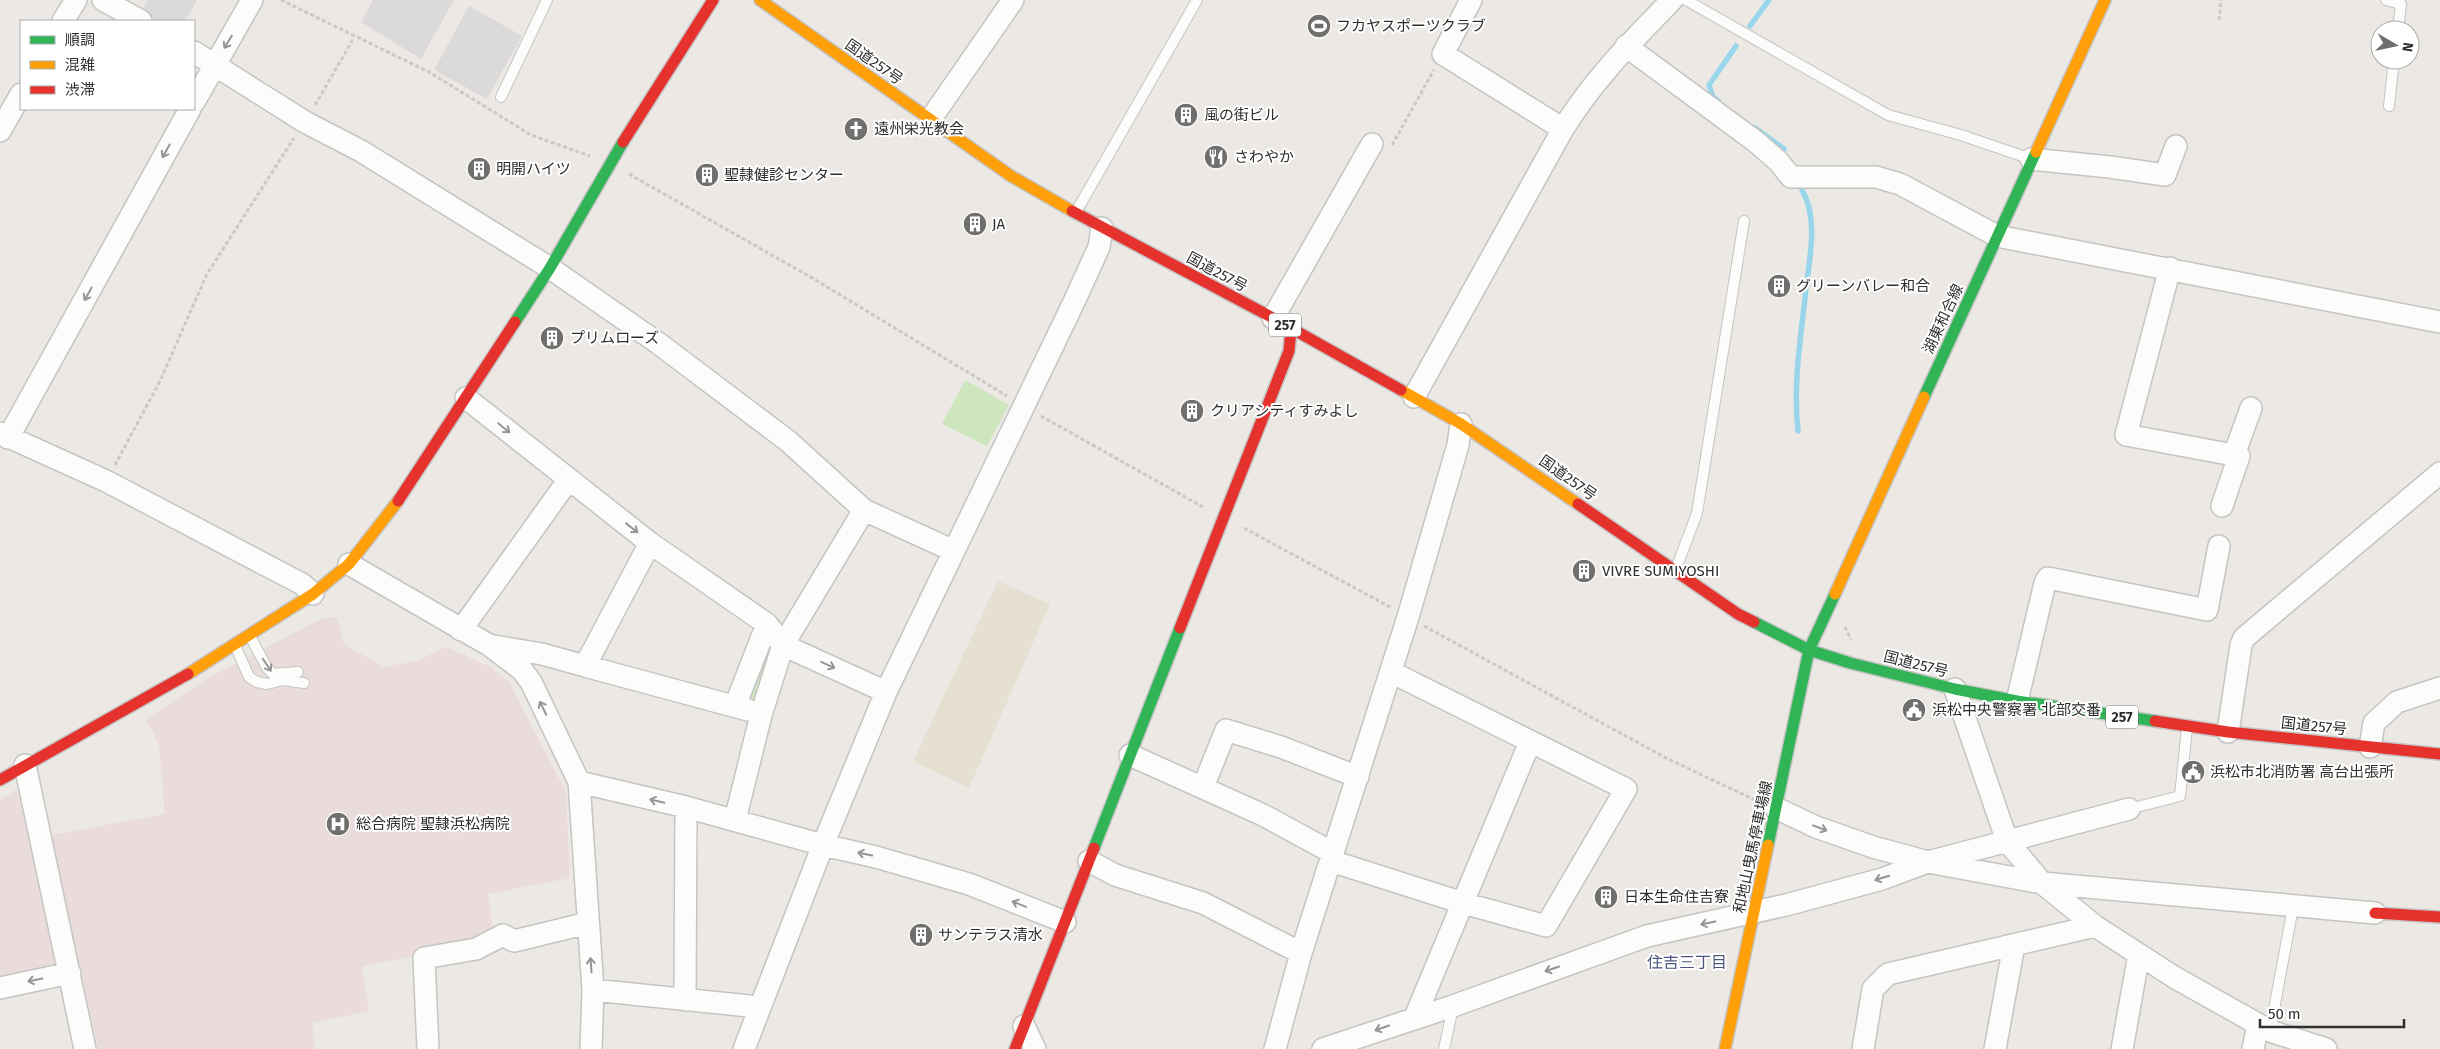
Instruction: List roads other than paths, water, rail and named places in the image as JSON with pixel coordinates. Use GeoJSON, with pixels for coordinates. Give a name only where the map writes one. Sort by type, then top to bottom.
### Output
{"type":"FeatureCollection","features":[{"type":"Feature","properties":{"kind":"main road"},"geometry":{"type":"LineString","coordinates":[[0,780],[177,681],[313,594],[349,564],[408,489],[550,268],[610,163],[712,0]]}},
{"type":"Feature","properties":{"kind":"main road","name":"国道257号"},"geometry":{"type":"LineString","coordinates":[[760,0],[1011,176],[1102,228],[1282,323],[1461,424],[1674,572],[1738,614],[1809,650],[1850,663],[1955,689],[2017,701],[2228,732],[2440,754]]}},
{"type":"Feature","properties":{"kind":"main road","name":"湖東和合線"},"geometry":{"type":"LineString","coordinates":[[1809,650],[2105,0]]}},
{"type":"Feature","properties":{"kind":"main road"},"geometry":{"type":"LineString","coordinates":[[1014,1049],[1290,351],[1282,323]]}},
{"type":"Feature","properties":{"kind":"main road","name":"和地山曳馬停車場線"},"geometry":{"type":"LineString","coordinates":[[1725,1049],[1809,650]]}},
{"type":"Feature","properties":{"kind":"main road"},"geometry":{"type":"LineString","coordinates":[[2375,913],[2440,917]]}},
{"type":"Feature","properties":{"kind":"street"},"geometry":{"type":"LineString","coordinates":[[65,20],[76,0]]}},
{"type":"Feature","properties":{"kind":"street"},"geometry":{"type":"LineString","coordinates":[[103,0],[139,20]]}},
{"type":"Feature","properties":{"kind":"street"},"geometry":{"type":"LineString","coordinates":[[195,100],[252,0]]}},
{"type":"Feature","properties":{"kind":"street"},"geometry":{"type":"LineString","coordinates":[[930,120],[1013,0]]}},
{"type":"Feature","properties":{"kind":"street"},"geometry":{"type":"LineString","coordinates":[[1471,0],[1443,54],[1563,129]]}},
{"type":"Feature","properties":{"kind":"street"},"geometry":{"type":"LineString","coordinates":[[1414,397],[1563,129],[1584,95],[1626,46],[1672,0]]}},
{"type":"Feature","properties":{"kind":"street"},"geometry":{"type":"LineString","coordinates":[[1626,46],[1755,141],[1778,161],[1791,177],[1876,177],[1900,184],[1997,236],[2170,268],[2440,322]]}},
{"type":"Feature","properties":{"kind":"street"},"geometry":{"type":"LineString","coordinates":[[195,53],[305,122],[361,151],[550,268],[658,343],[788,441],[864,510],[954,551]]}},
{"type":"Feature","properties":{"kind":"street"},"geometry":{"type":"LineString","coordinates":[[0,131],[20,96]]}},
{"type":"Feature","properties":{"kind":"street"},"geometry":{"type":"LineString","coordinates":[[189,110],[4,435],[106,481],[302,584],[313,594]]}},
{"type":"Feature","properties":{"kind":"street"},"geometry":{"type":"LineString","coordinates":[[1282,323],[1372,144]]}},
{"type":"Feature","properties":{"kind":"street"},"geometry":{"type":"LineString","coordinates":[[2031,159],[2165,175],[2176,146]]}},
{"type":"Feature","properties":{"kind":"street"},"geometry":{"type":"LineString","coordinates":[[744,1049],[823,845],[886,692],[1073,304],[1099,246],[1102,228]]}},
{"type":"Feature","properties":{"kind":"street"},"geometry":{"type":"LineString","coordinates":[[2170,268],[2126,436],[2239,456],[2222,506]]}},
{"type":"Feature","properties":{"kind":"street"},"geometry":{"type":"LineString","coordinates":[[466,398],[650,543],[767,624],[783,645],[886,692]]}},
{"type":"Feature","properties":{"kind":"street"},"geometry":{"type":"LineString","coordinates":[[2234,455],[2251,408]]}},
{"type":"Feature","properties":{"kind":"street"},"geometry":{"type":"LineString","coordinates":[[1275,1049],[1301,953],[1391,672],[1458,445],[1461,424]]}},
{"type":"Feature","properties":{"kind":"street"},"geometry":{"type":"LineString","coordinates":[[2228,732],[2240,645],[2244,638],[2440,473]]}},
{"type":"Feature","properties":{"kind":"street"},"geometry":{"type":"LineString","coordinates":[[461,630],[569,479]]}},
{"type":"Feature","properties":{"kind":"street"},"geometry":{"type":"LineString","coordinates":[[735,820],[761,715],[783,645],[864,510]]}},
{"type":"Feature","properties":{"kind":"street"},"geometry":{"type":"LineString","coordinates":[[584,666],[650,543]]}},
{"type":"Feature","properties":{"kind":"street"},"geometry":{"type":"LineString","coordinates":[[2017,701],[2045,583],[2048,578],[2207,610],[2219,546]]}},
{"type":"Feature","properties":{"kind":"street"},"geometry":{"type":"LineString","coordinates":[[349,564],[489,645],[522,670],[531,682],[579,782],[592,990],[591,1049]]}},
{"type":"Feature","properties":{"kind":"street"},"geometry":{"type":"LineString","coordinates":[[734,706],[767,624]]}},
{"type":"Feature","properties":{"kind":"street"},"geometry":{"type":"LineString","coordinates":[[489,645],[542,654],[761,715]]}},
{"type":"Feature","properties":{"kind":"street"},"geometry":{"type":"LineString","coordinates":[[531,682],[542,654]]}},
{"type":"Feature","properties":{"kind":"street"},"geometry":{"type":"LineString","coordinates":[[1130,755],[1263,815],[1332,857],[1463,903],[1546,926],[1626,789],[1391,672]]}},
{"type":"Feature","properties":{"kind":"street"},"geometry":{"type":"LineString","coordinates":[[2370,747],[2374,723],[2397,702],[2440,688]]}},
{"type":"Feature","properties":{"kind":"street"},"geometry":{"type":"LineString","coordinates":[[1955,689],[2007,841],[2042,883],[2095,926],[2264,1028],[2326,1049]]}},
{"type":"Feature","properties":{"kind":"street"},"geometry":{"type":"LineString","coordinates":[[1203,787],[1226,730],[1281,747],[1358,777]]}},
{"type":"Feature","properties":{"kind":"street"},"geometry":{"type":"LineString","coordinates":[[1415,1017],[1530,742]]}},
{"type":"Feature","properties":{"kind":"street"},"geometry":{"type":"LineString","coordinates":[[25,765],[85,1049]]}},
{"type":"Feature","properties":{"kind":"street"},"geometry":{"type":"LineString","coordinates":[[579,782],[876,857],[969,884],[1065,922]]}},
{"type":"Feature","properties":{"kind":"street"},"geometry":{"type":"LineString","coordinates":[[685,1000],[686,808]]}},
{"type":"Feature","properties":{"kind":"street"},"geometry":{"type":"LineString","coordinates":[[1776,808],[1816,827],[1873,847],[1928,862],[2042,883],[2375,913]]}},
{"type":"Feature","properties":{"kind":"street"},"geometry":{"type":"LineString","coordinates":[[1323,1049],[1453,1006],[1647,936],[1744,916],[1755,911],[1786,905],[1882,879],[1928,862],[2129,809]]}},
{"type":"Feature","properties":{"kind":"street"},"geometry":{"type":"LineString","coordinates":[[1089,861],[1116,875],[1203,903],[1301,953]]}},
{"type":"Feature","properties":{"kind":"street"},"geometry":{"type":"LineString","coordinates":[[428,1049],[424,958],[476,949],[504,935],[514,941],[588,923]]}},
{"type":"Feature","properties":{"kind":"street"},"geometry":{"type":"LineString","coordinates":[[1863,1049],[1873,989],[1888,974],[2095,926]]}},
{"type":"Feature","properties":{"kind":"street"},"geometry":{"type":"LineString","coordinates":[[1994,1049],[2014,945]]}},
{"type":"Feature","properties":{"kind":"street"},"geometry":{"type":"LineString","coordinates":[[2122,1049],[2139,954]]}},
{"type":"Feature","properties":{"kind":"street"},"geometry":{"type":"LineString","coordinates":[[0,988],[70,973]]}},
{"type":"Feature","properties":{"kind":"street"},"geometry":{"type":"LineString","coordinates":[[592,990],[759,1007]]}},
{"type":"Feature","properties":{"kind":"street"},"geometry":{"type":"LineString","coordinates":[[1024,1026],[1034,1049]]}},
{"type":"Feature","properties":{"kind":"street"},"geometry":{"type":"LineString","coordinates":[[2253,1049],[2264,1028]]}},
{"type":"Feature","properties":{"kind":"lane"},"geometry":{"type":"LineString","coordinates":[[501,98],[547,0]]}},
{"type":"Feature","properties":{"kind":"lane"},"geometry":{"type":"LineString","coordinates":[[1076,213],[1197,0]]}},
{"type":"Feature","properties":{"kind":"lane"},"geometry":{"type":"LineString","coordinates":[[1686,0],[1888,115],[1961,135],[2031,159]]}},
{"type":"Feature","properties":{"kind":"lane"},"geometry":{"type":"LineString","coordinates":[[2386,0],[2401,4],[2399,20]]}},
{"type":"Feature","properties":{"kind":"lane"},"geometry":{"type":"LineString","coordinates":[[2389,106],[2393,70]]}},
{"type":"Feature","properties":{"kind":"lane"},"geometry":{"type":"LineString","coordinates":[[1674,572],[1697,513],[1744,222]]}},
{"type":"Feature","properties":{"kind":"lane"},"geometry":{"type":"LineString","coordinates":[[249,635],[272,674],[298,672]]}},
{"type":"Feature","properties":{"kind":"lane"},"geometry":{"type":"LineString","coordinates":[[234,644],[249,676],[257,682],[267,684],[283,680],[304,682]]}},
{"type":"Feature","properties":{"kind":"lane"},"geometry":{"type":"LineString","coordinates":[[2129,809],[2180,796],[2188,726]]}},
{"type":"Feature","properties":{"kind":"lane"},"geometry":{"type":"LineString","coordinates":[[2264,1028],[2293,907]]}},
{"type":"Feature","properties":{"kind":"lane"},"geometry":{"type":"LineString","coordinates":[[1444,1049],[1453,1006]]}},
{"type":"Feature","properties":{"kind":"waterway"},"geometry":{"type":"LineString","coordinates":[[1750,26],[1769,0]]}},
{"type":"Feature","properties":{"kind":"waterway"},"geometry":{"type":"LineString","coordinates":[[1718,101],[1713,97],[1709,85],[1736,46]]}},
{"type":"Feature","properties":{"kind":"waterway"},"geometry":{"type":"LineString","coordinates":[[1755,128],[1784,149]]}},
{"type":"Feature","properties":{"kind":"waterway"},"geometry":{"type":"LineString","coordinates":[[1798,431],[1796,398],[1798,365],[1812,229],[1807,202],[1802,190]]}},
{"type":"Feature","properties":{"kind":"place","name":"フカヤスポーツクラブ"},"geometry":{"type":"Point","coordinates":[1319,26]}},
{"type":"Feature","properties":{"kind":"place","name":"風の街ビル"},"geometry":{"type":"Point","coordinates":[1186,115]}},
{"type":"Feature","properties":{"kind":"place","name":"遠州栄光教会"},"geometry":{"type":"Point","coordinates":[856,129]}},
{"type":"Feature","properties":{"kind":"place","name":"さわやか"},"geometry":{"type":"Point","coordinates":[1216,157]}},
{"type":"Feature","properties":{"kind":"place","name":"明開ハイツ"},"geometry":{"type":"Point","coordinates":[479,169]}},
{"type":"Feature","properties":{"kind":"place","name":"聖隷健診センター"},"geometry":{"type":"Point","coordinates":[707,175]}},
{"type":"Feature","properties":{"kind":"place","name":"JA"},"geometry":{"type":"Point","coordinates":[975,224]}},
{"type":"Feature","properties":{"kind":"place","name":"グリーンバレー和合"},"geometry":{"type":"Point","coordinates":[1779,286]}},
{"type":"Feature","properties":{"kind":"place","name":"プリムローズ"},"geometry":{"type":"Point","coordinates":[552,338]}},
{"type":"Feature","properties":{"kind":"place","name":"クリアシティすみよし"},"geometry":{"type":"Point","coordinates":[1192,411]}},
{"type":"Feature","properties":{"kind":"place","name":"VIVRE SUMIYOSHI"},"geometry":{"type":"Point","coordinates":[1584,571]}},
{"type":"Feature","properties":{"kind":"place","name":"浜松中央警察署 北部交番"},"geometry":{"type":"Point","coordinates":[1914,710]}},
{"type":"Feature","properties":{"kind":"place","name":"浜松市北消防署 高台出張所"},"geometry":{"type":"Point","coordinates":[2193,772]}},
{"type":"Feature","properties":{"kind":"place","name":"総合病院 聖隷浜松病院"},"geometry":{"type":"Point","coordinates":[338,824]}},
{"type":"Feature","properties":{"kind":"place","name":"日本生命住吉寮"},"geometry":{"type":"Point","coordinates":[1606,897]}},
{"type":"Feature","properties":{"kind":"place","name":"サンテラス清水"},"geometry":{"type":"Point","coordinates":[921,935]}},
{"type":"Feature","properties":{"kind":"district","name":"住吉三丁目"},"geometry":{"type":"Point","coordinates":[1687,962]}}]}
